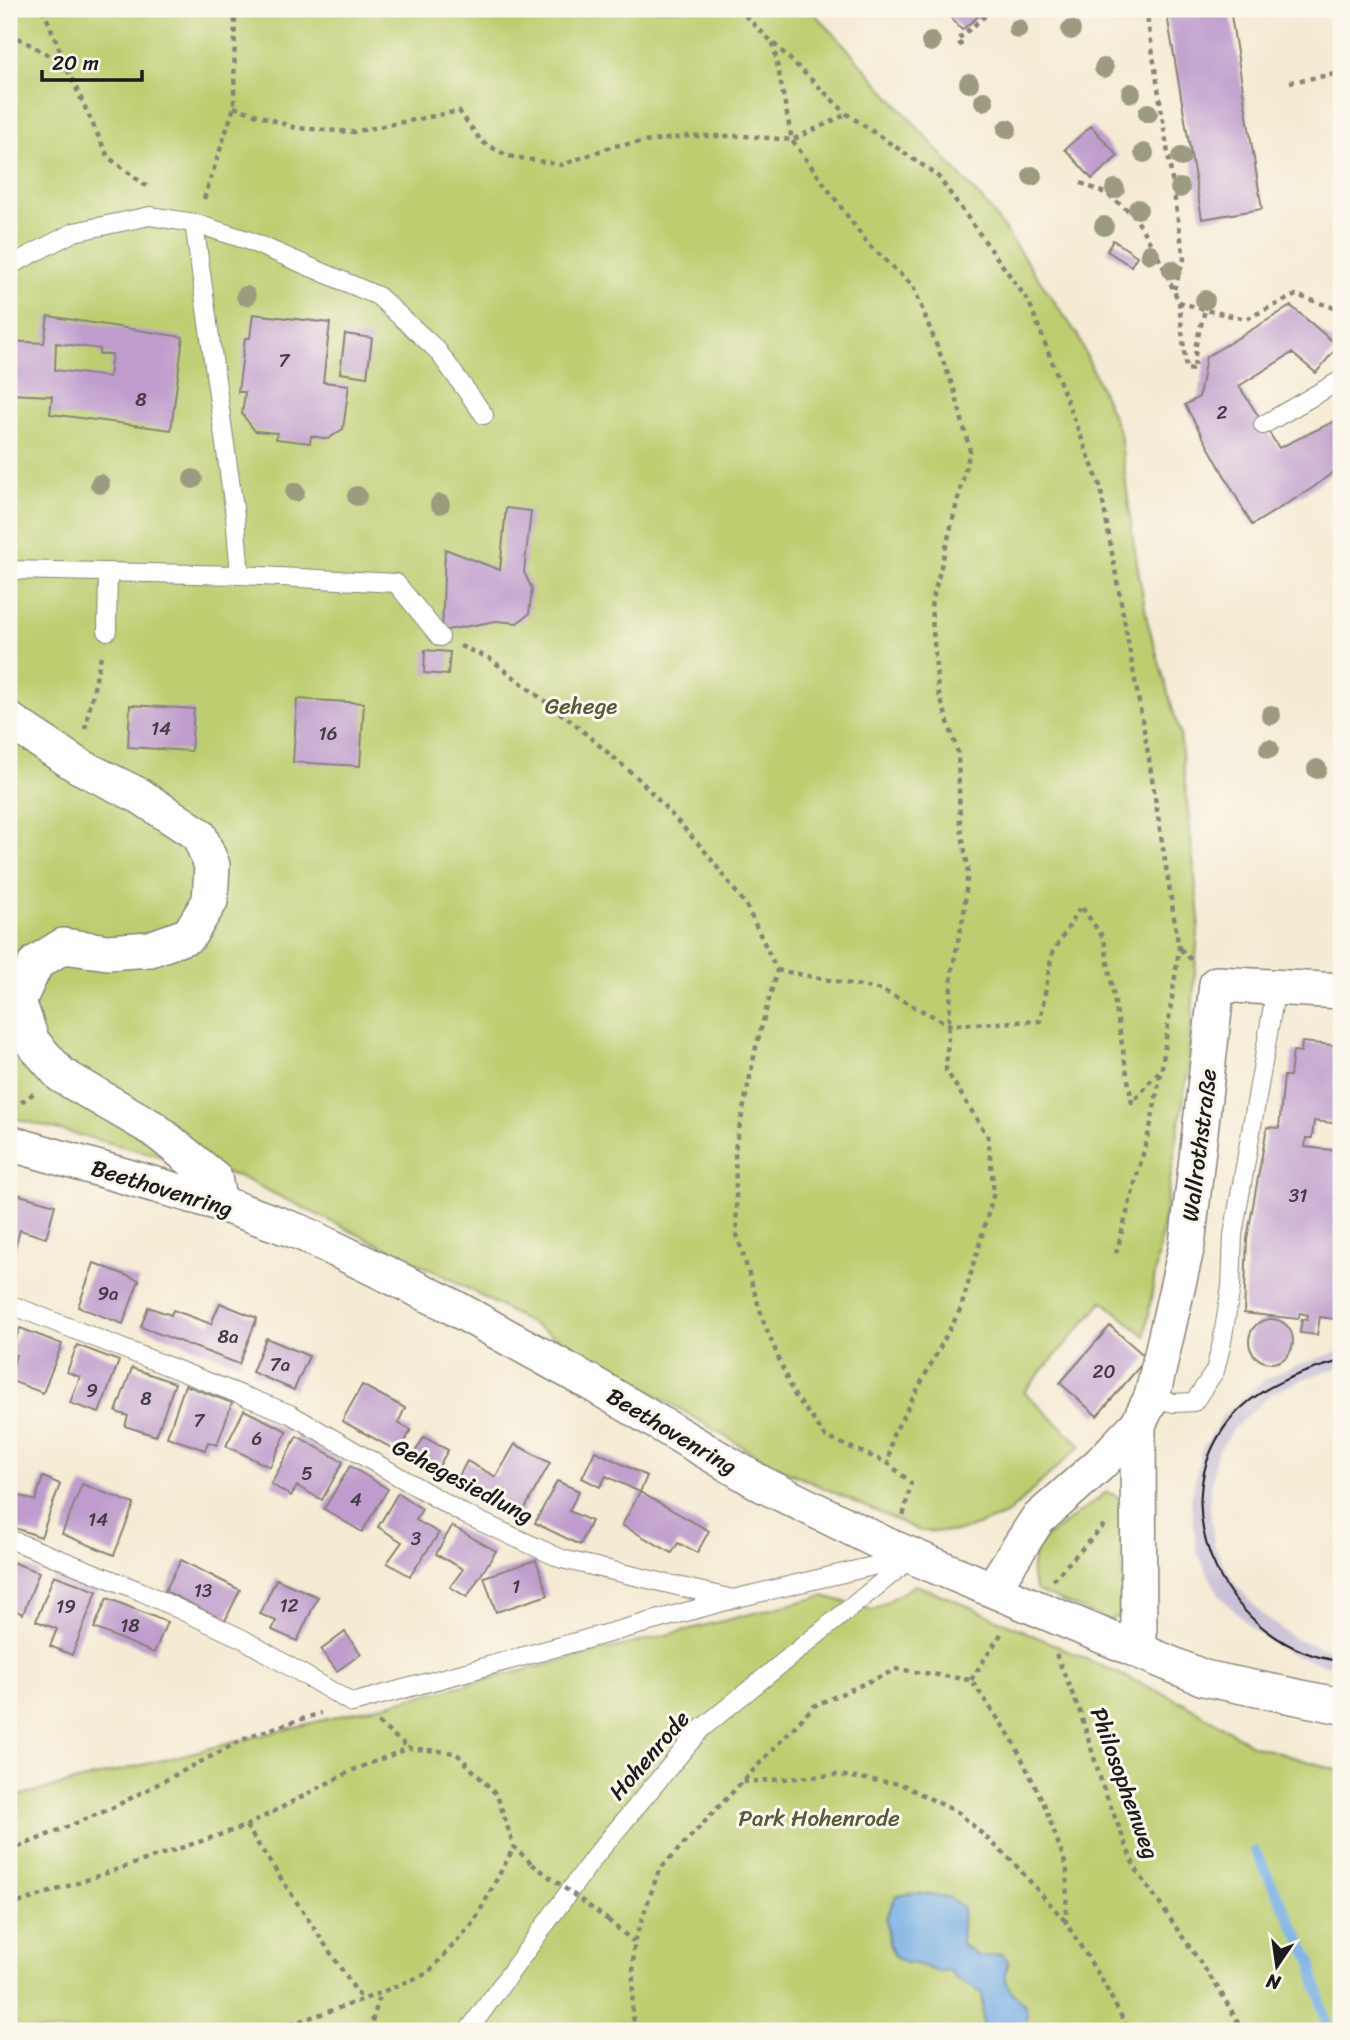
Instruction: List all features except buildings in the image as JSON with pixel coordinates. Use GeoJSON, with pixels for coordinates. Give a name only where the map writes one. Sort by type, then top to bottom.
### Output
{"type":"FeatureCollection","features":[{"type":"Feature","properties":{"kind":"street"},"geometry":{"type":"LineString","coordinates":[[9,720],[77,765],[140,796],[199,835],[212,865],[210,901],[189,935],[150,949],[108,951],[63,946],[36,963],[18,1001],[32,1042],[61,1075],[153,1129],[174,1145],[214,1178],[219,1203]]}},
{"type":"Feature","properties":{"kind":"street","name":"Wallrothstraße"},"geometry":{"type":"LineString","coordinates":[[1139,1651],[1145,1410],[1187,1245],[1217,984],[1341,991]]}},
{"type":"Feature","properties":{"kind":"street","name":"Beethovenring"},"geometry":{"type":"LineString","coordinates":[[9,1143],[219,1203],[302,1233],[444,1302],[591,1383],[762,1484],[888,1546],[1204,1678],[1341,1706]]}},
{"type":"Feature","properties":{"kind":"street"},"geometry":{"type":"LineString","coordinates":[[993,1588],[1037,1520],[1100,1464],[1145,1410]]}},
{"type":"Feature","properties":{"kind":"lane"},"geometry":{"type":"LineString","coordinates":[[9,266],[74,232],[150,216],[194,223],[247,240],[378,296],[437,350],[484,415]]}},
{"type":"Feature","properties":{"kind":"lane"},"geometry":{"type":"LineString","coordinates":[[194,223],[240,575]]}},
{"type":"Feature","properties":{"kind":"lane"},"geometry":{"type":"LineString","coordinates":[[1263,425],[1341,380]]}},
{"type":"Feature","properties":{"kind":"lane"},"geometry":{"type":"LineString","coordinates":[[9,570],[240,575],[396,583],[440,637]]}},
{"type":"Feature","properties":{"kind":"lane"},"geometry":{"type":"LineString","coordinates":[[107,631],[108,572]]}},
{"type":"Feature","properties":{"kind":"lane"},"geometry":{"type":"LineString","coordinates":[[1145,1410],[1174,1403],[1194,1402],[1215,1371],[1231,1287],[1233,1235],[1276,988]]}},
{"type":"Feature","properties":{"kind":"lane","name":"Gehegesiedlung"},"geometry":{"type":"LineString","coordinates":[[9,1304],[289,1413],[464,1514],[562,1559],[733,1599],[914,1556]]}},
{"type":"Feature","properties":{"kind":"lane"},"geometry":{"type":"LineString","coordinates":[[9,1539],[141,1591],[243,1639],[352,1703],[733,1599]]}},
{"type":"Feature","properties":{"kind":"lane","name":"Hohenrode"},"geometry":{"type":"LineString","coordinates":[[468,2031],[595,1856],[701,1728],[914,1556]]}},
{"type":"Feature","properties":{"kind":"path"},"geometry":{"type":"LineString","coordinates":[[43,9],[108,157],[151,190]]}},
{"type":"Feature","properties":{"kind":"path"},"geometry":{"type":"LineString","coordinates":[[194,223],[234,107],[235,9]]}},
{"type":"Feature","properties":{"kind":"path"},"geometry":{"type":"LineString","coordinates":[[738,9],[847,114],[937,175],[1030,302],[1100,486],[1149,760],[1179,948],[1162,1067],[1150,1128],[1115,1257]]}},
{"type":"Feature","properties":{"kind":"path"},"geometry":{"type":"LineString","coordinates":[[962,46],[957,40],[993,9]]}},
{"type":"Feature","properties":{"kind":"path"},"geometry":{"type":"LineString","coordinates":[[1146,9],[1184,259],[1174,290]]}},
{"type":"Feature","properties":{"kind":"path"},"geometry":{"type":"LineString","coordinates":[[9,33],[65,64]]}},
{"type":"Feature","properties":{"kind":"path"},"geometry":{"type":"LineString","coordinates":[[773,43],[792,140],[868,244],[913,286],[954,389],[970,451],[931,606],[938,691],[958,753],[960,823],[968,868],[964,912],[952,971],[946,1070],[988,1137],[994,1193],[961,1308],[892,1437],[888,1463]]}},
{"type":"Feature","properties":{"kind":"path"},"geometry":{"type":"LineString","coordinates":[[1290,82],[1341,73]]}},
{"type":"Feature","properties":{"kind":"path"},"geometry":{"type":"LineString","coordinates":[[234,107],[296,128],[354,132],[459,111],[482,142],[508,156],[562,165],[613,146],[689,136],[744,136],[792,140],[847,114]]}},
{"type":"Feature","properties":{"kind":"path"},"geometry":{"type":"LineString","coordinates":[[1081,183],[1107,194],[1134,215],[1179,302],[1186,369],[1194,370],[1196,344],[1205,310]]}},
{"type":"Feature","properties":{"kind":"path"},"geometry":{"type":"LineString","coordinates":[[1179,302],[1246,319],[1296,295],[1341,310]]}},
{"type":"Feature","properties":{"kind":"path"},"geometry":{"type":"LineString","coordinates":[[77,765],[107,631]]}},
{"type":"Feature","properties":{"kind":"path"},"geometry":{"type":"LineString","coordinates":[[440,637],[489,658],[572,722],[640,780],[704,850],[746,905],[776,970],[756,1047],[735,1149],[737,1235],[764,1323],[793,1393],[826,1437],[888,1463],[911,1483],[904,1517]]}},
{"type":"Feature","properties":{"kind":"path"},"geometry":{"type":"LineString","coordinates":[[1335,918],[1341,867]]}},
{"type":"Feature","properties":{"kind":"path"},"geometry":{"type":"LineString","coordinates":[[776,970],[882,990],[950,1025],[1040,1021],[1052,954],[1082,906],[1104,939],[1132,1103],[1162,1067]]}},
{"type":"Feature","properties":{"kind":"path","name":"Philosophenweg"},"geometry":{"type":"LineString","coordinates":[[1037,1608],[1080,1712],[1103,1787],[1135,1868],[1212,1979],[1243,2031]]}},
{"type":"Feature","properties":{"kind":"path"},"geometry":{"type":"LineString","coordinates":[[971,1680],[1006,1627]]}},
{"type":"Feature","properties":{"kind":"path"},"geometry":{"type":"LineString","coordinates":[[636,2031],[632,2012],[634,1942],[659,1870],[814,1706],[897,1669],[971,1680],[1012,1740],[1044,1804],[1067,1868],[1066,1923]]}},
{"type":"Feature","properties":{"kind":"path"},"geometry":{"type":"LineString","coordinates":[[9,1850],[110,1809],[252,1735],[352,1703],[409,1748]]}},
{"type":"Feature","properties":{"kind":"path"},"geometry":{"type":"LineString","coordinates":[[9,1906],[246,1826],[351,1771],[409,1748],[456,1753],[497,1795],[514,1847],[532,1864],[634,1942]]}},
{"type":"Feature","properties":{"kind":"path"},"geometry":{"type":"LineString","coordinates":[[742,1782],[837,1775],[901,1784],[959,1813],[1011,1860],[1066,1923],[1102,1980],[1129,2031]]}},
{"type":"Feature","properties":{"kind":"path"},"geometry":{"type":"LineString","coordinates":[[246,1826],[362,2000]]}},
{"type":"Feature","properties":{"kind":"path"},"geometry":{"type":"LineString","coordinates":[[271,2031],[362,2000],[428,1973],[474,1922],[514,1847]]}},
{"type":"Feature","properties":{"kind":"path"},"geometry":{"type":"LineString","coordinates":[[369,2031],[381,1992]]}},
{"type":"Feature","properties":{"kind":"shaded area"},"geometry":{"type":"Polygon","coordinates":[[[1341,1351],[1341,1367],[1303,1379],[1271,1394],[1236,1426],[1216,1455],[1209,1502],[1214,1545],[1234,1583],[1261,1613],[1293,1638],[1332,1651],[1328,1666],[1288,1653],[1253,1630],[1219,1595],[1197,1552],[1191,1501],[1201,1451],[1223,1415],[1262,1381],[1295,1366],[1341,1351]]]}},
{"type":"Feature","properties":{"kind":"green space","name":"Gehege"},"geometry":{"type":"Polygon","coordinates":[[[9,9],[810,9],[990,209],[1077,334],[1120,433],[1133,540],[1147,620],[1180,734],[1199,917],[1188,1070],[1145,1336],[1103,1301],[1024,1392],[1081,1445],[1006,1515],[957,1532],[920,1531],[775,1466],[608,1366],[454,1281],[238,1176],[9,1117],[9,9]]]}},
{"type":"Feature","properties":{"kind":"green space"},"geometry":{"type":"Polygon","coordinates":[[[1107,1492],[1117,1496],[1119,1501],[1124,1604],[1121,1616],[1108,1620],[1037,1591],[1032,1572],[1033,1560],[1041,1542],[1107,1492]]]}},
{"type":"Feature","properties":{"kind":"green space","name":"Park Hohenrode"},"geometry":{"type":"Polygon","coordinates":[[[915,1585],[950,1598],[1182,1702],[1252,1745],[1341,1771],[1341,2031],[9,2031],[9,1798],[823,1596],[873,1610],[915,1585]]]}},
{"type":"Feature","properties":{"kind":"water"},"geometry":{"type":"Polygon","coordinates":[[[916,1893],[948,1897],[963,1907],[961,1943],[979,1957],[1002,1954],[1008,1961],[1006,1979],[1008,1986],[1024,2003],[1027,2016],[1025,2026],[1004,2030],[983,2025],[982,1993],[959,1981],[948,1970],[938,1972],[905,1963],[895,1957],[889,1944],[886,1918],[896,1896],[916,1893]]]}},
{"type":"Feature","properties":{"kind":"waterway"},"geometry":{"type":"LineString","coordinates":[[1255,1851],[1310,1958],[1328,2031]]}},
{"type":"Feature","properties":{"kind":"waterway"},"geometry":{"type":"LineString","coordinates":[[1025,2026],[1034,2031]]}},
{"type":"Feature","properties":{"kind":"tram line"},"geometry":{"type":"LineString","coordinates":[[1341,1361],[1281,1382],[1241,1408],[1230,1420],[1209,1456],[1201,1494],[1204,1533],[1217,1570],[1238,1603],[1267,1631],[1302,1651],[1341,1661]]}}]}
